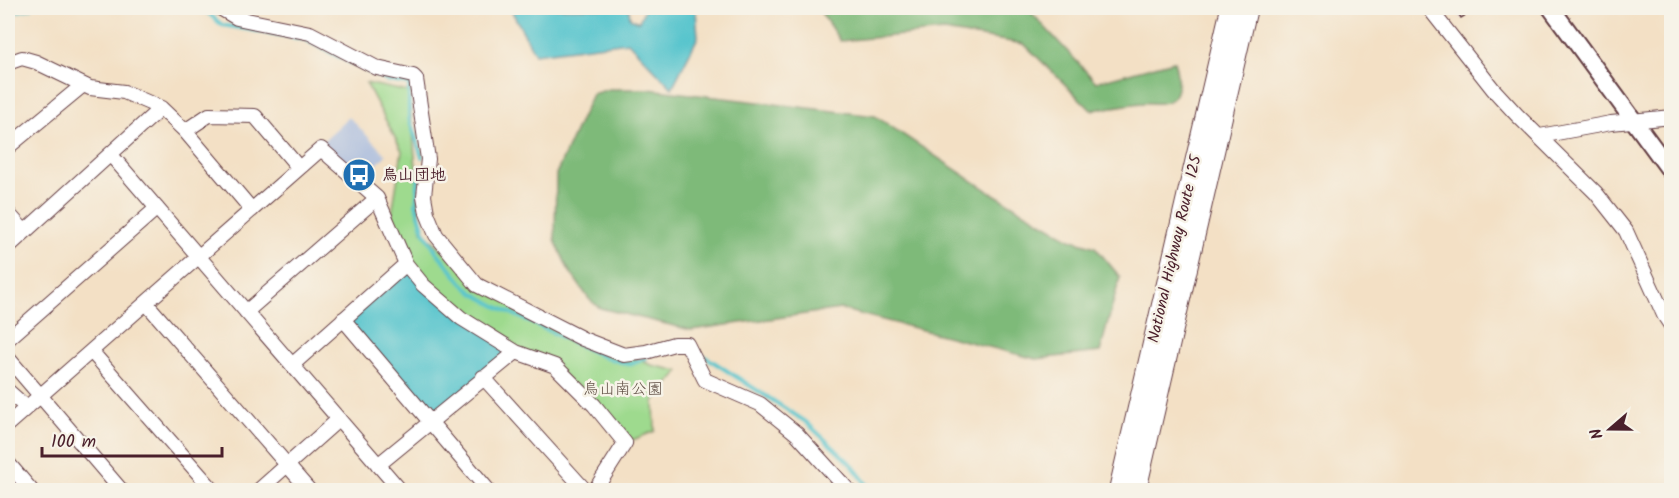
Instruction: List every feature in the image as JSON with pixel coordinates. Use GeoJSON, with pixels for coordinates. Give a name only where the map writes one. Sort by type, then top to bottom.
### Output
{"type":"FeatureCollection","features":[{"type":"Feature","properties":{"kind":"highway","name":"National Highway Route 125"},"geometry":{"type":"LineString","coordinates":[[1119,490],[1231,8]]}},
{"type":"Feature","properties":{"kind":"highway","name":"National Highway Route 125"},"geometry":{"type":"LineString","coordinates":[[1136,490],[1247,8]]}},
{"type":"Feature","properties":{"kind":"main road"},"geometry":{"type":"LineString","coordinates":[[1551,8],[1671,173]]}},
{"type":"Feature","properties":{"kind":"street"},"geometry":{"type":"LineString","coordinates":[[220,8],[237,18],[310,33],[377,69],[413,76],[416,79],[428,159],[424,196],[427,213],[436,235],[477,285],[582,339],[624,355],[674,344],[687,344],[705,380],[759,404],[797,434],[848,490]]}},
{"type":"Feature","properties":{"kind":"street"},"geometry":{"type":"LineString","coordinates":[[1430,8],[1493,89],[1516,115],[1596,193],[1626,231],[1671,327]]}},
{"type":"Feature","properties":{"kind":"street"},"geometry":{"type":"LineString","coordinates":[[8,63],[22,58],[36,62],[90,88],[123,92],[161,108],[185,131],[252,210]]}},
{"type":"Feature","properties":{"kind":"street"},"geometry":{"type":"LineString","coordinates":[[8,147],[83,84]]}},
{"type":"Feature","properties":{"kind":"street"},"geometry":{"type":"LineString","coordinates":[[8,247],[161,108]]}},
{"type":"Feature","properties":{"kind":"street"},"geometry":{"type":"LineString","coordinates":[[185,131],[209,115],[255,116],[299,168]]}},
{"type":"Feature","properties":{"kind":"street"},"geometry":{"type":"LineString","coordinates":[[1540,136],[1611,123],[1671,117]]}},
{"type":"Feature","properties":{"kind":"street"},"geometry":{"type":"LineString","coordinates":[[8,424],[321,149],[377,198],[406,264],[423,285],[461,318],[516,352],[555,366],[594,405],[625,443],[595,490]]}},
{"type":"Feature","properties":{"kind":"street"},"geometry":{"type":"LineString","coordinates":[[111,155],[398,490]]}},
{"type":"Feature","properties":{"kind":"street"},"geometry":{"type":"LineString","coordinates":[[246,312],[377,198]]}},
{"type":"Feature","properties":{"kind":"street"},"geometry":{"type":"LineString","coordinates":[[8,339],[156,208]]}},
{"type":"Feature","properties":{"kind":"street"},"geometry":{"type":"LineString","coordinates":[[8,213],[24,231]]}},
{"type":"Feature","properties":{"kind":"street"},"geometry":{"type":"LineString","coordinates":[[292,365],[406,264]]}},
{"type":"Feature","properties":{"kind":"street"},"geometry":{"type":"LineString","coordinates":[[146,303],[309,490]]}},
{"type":"Feature","properties":{"kind":"street"},"geometry":{"type":"LineString","coordinates":[[343,319],[488,490]]}},
{"type":"Feature","properties":{"kind":"street"},"geometry":{"type":"LineString","coordinates":[[91,351],[213,490]]}},
{"type":"Feature","properties":{"kind":"street"},"geometry":{"type":"LineString","coordinates":[[378,465],[516,352]]}},
{"type":"Feature","properties":{"kind":"street"},"geometry":{"type":"LineString","coordinates":[[8,358],[121,490]]}},
{"type":"Feature","properties":{"kind":"street"},"geometry":{"type":"LineString","coordinates":[[483,377],[585,490]]}},
{"type":"Feature","properties":{"kind":"street"},"geometry":{"type":"LineString","coordinates":[[8,391],[26,407]]}},
{"type":"Feature","properties":{"kind":"street"},"geometry":{"type":"LineString","coordinates":[[259,490],[339,420]]}},
{"type":"Feature","properties":{"kind":"street"},"geometry":{"type":"LineString","coordinates":[[8,463],[31,490]]}},
{"type":"Feature","properties":{"kind":"shaded area"},"geometry":{"type":"Polygon","coordinates":[[[349,117],[386,155],[363,179],[322,142],[349,117]]]}},
{"type":"Feature","properties":{"kind":"green space"},"geometry":{"type":"Polygon","coordinates":[[[818,8],[1027,8],[1096,82],[1174,61],[1177,73],[1176,93],[1168,101],[1159,103],[1091,110],[1024,44],[944,31],[840,41],[818,8]]]}},
{"type":"Feature","properties":{"kind":"green space","name":"烏山南公園"},"geometry":{"type":"Polygon","coordinates":[[[366,83],[409,92],[422,231],[493,294],[651,365],[679,371],[654,401],[655,431],[625,443],[555,366],[516,352],[423,285],[390,226],[402,151],[366,83]]]}},
{"type":"Feature","properties":{"kind":"green space"},"geometry":{"type":"Polygon","coordinates":[[[609,89],[648,89],[875,116],[982,187],[1070,239],[1095,247],[1120,277],[1100,352],[1036,359],[840,309],[691,330],[600,308],[589,299],[568,269],[555,240],[556,174],[592,94],[609,89]]]}},
{"type":"Feature","properties":{"kind":"water"},"geometry":{"type":"Polygon","coordinates":[[[510,8],[629,8],[630,18],[639,22],[645,8],[694,8],[698,37],[672,88],[628,42],[535,54],[510,8]]]}},
{"type":"Feature","properties":{"kind":"water"},"geometry":{"type":"Polygon","coordinates":[[[409,262],[423,285],[514,348],[429,419],[343,316],[409,262]]]}},
{"type":"Feature","properties":{"kind":"building"},"geometry":{"type":"Polygon","coordinates":[[[1455,8],[1469,8],[1471,12],[1461,18],[1455,8]]]}},
{"type":"Feature","properties":{"kind":"waterway"},"geometry":{"type":"LineString","coordinates":[[8,13],[31,8]]}},
{"type":"Feature","properties":{"kind":"waterway"},"geometry":{"type":"LineString","coordinates":[[202,8],[222,25],[304,39],[387,81],[409,84],[409,118],[422,157]]}},
{"type":"Feature","properties":{"kind":"waterway"},"geometry":{"type":"LineString","coordinates":[[420,167],[416,204],[424,231],[436,251],[473,293],[606,358],[629,364],[646,358]]}},
{"type":"Feature","properties":{"kind":"waterway"},"geometry":{"type":"LineString","coordinates":[[697,353],[806,422],[852,465],[871,490]]}},
{"type":"Feature","properties":{"kind":"place","name":"烏山団地"},"geometry":{"type":"Point","coordinates":[359,175]}}]}
